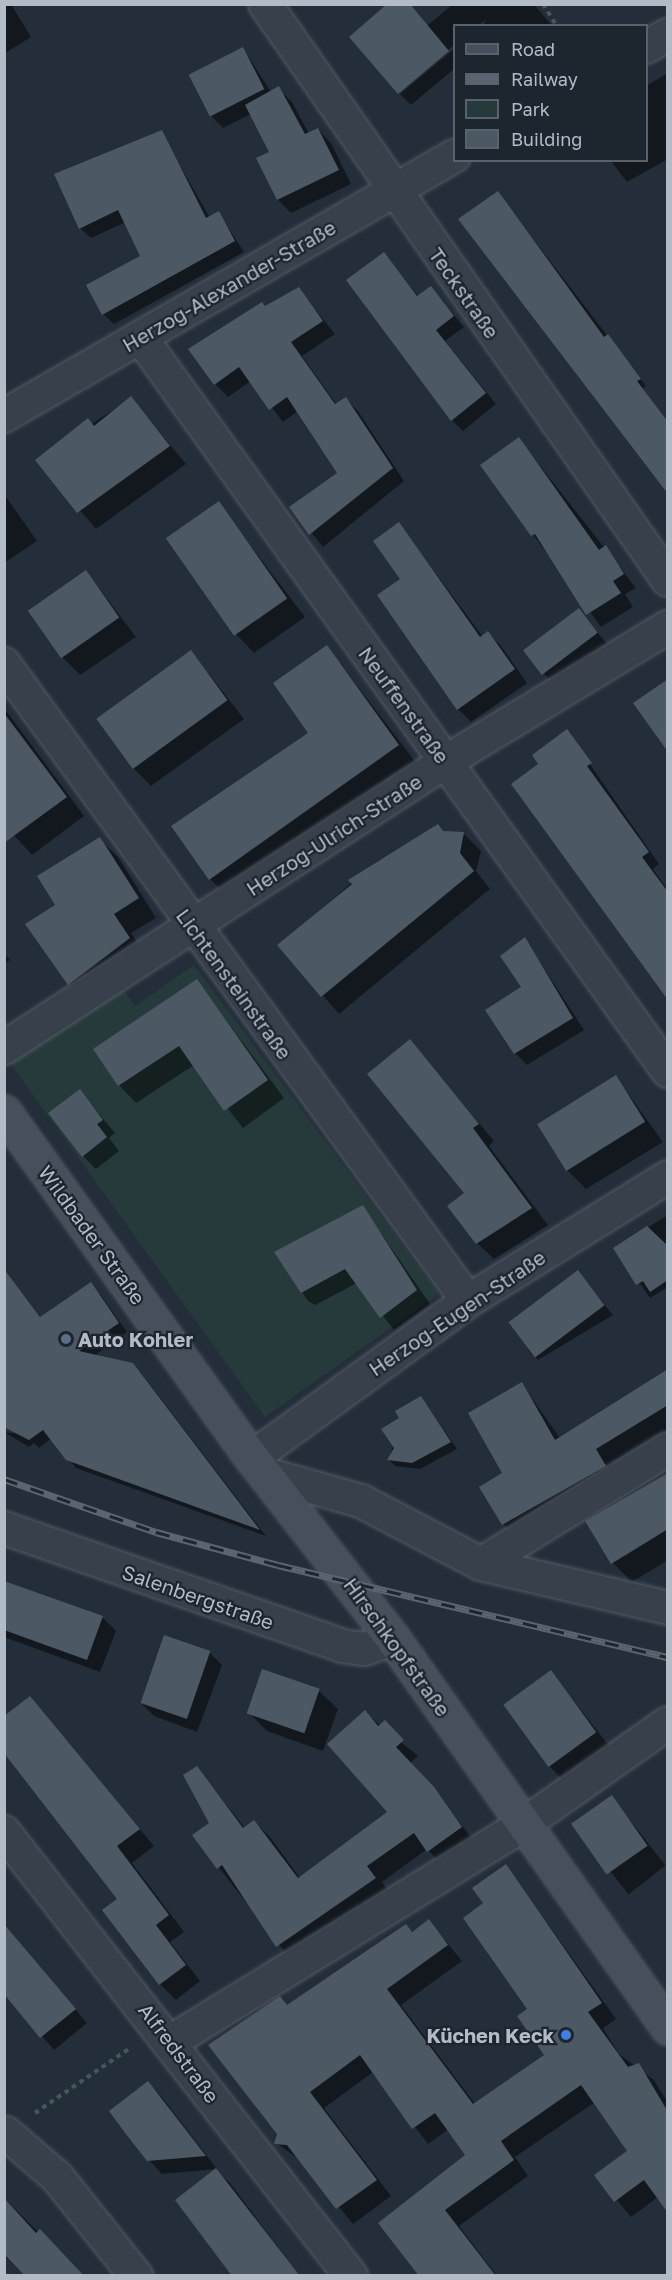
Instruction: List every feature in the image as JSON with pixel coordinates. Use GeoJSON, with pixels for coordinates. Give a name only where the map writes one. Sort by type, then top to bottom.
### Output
{"type":"FeatureCollection","features":[{"type":"Feature","properties":{"kind":"main road","name":"Wildbader Straße"},"geometry":{"type":"LineString","coordinates":[[4,1112],[259,1466]]}},
{"type":"Feature","properties":{"kind":"main road","name":"Hirschkopfstraße"},"geometry":{"type":"LineString","coordinates":[[259,1466],[393,1639],[668,2028]]}},
{"type":"Feature","properties":{"kind":"street","name":"Teckstraße"},"geometry":{"type":"LineString","coordinates":[[265,4],[392,191],[668,579]]}},
{"type":"Feature","properties":{"kind":"street"},"geometry":{"type":"LineString","coordinates":[[648,46],[668,35]]}},
{"type":"Feature","properties":{"kind":"street","name":"Herzog-Alexander-Straße"},"geometry":{"type":"LineString","coordinates":[[4,417],[453,157]]}},
{"type":"Feature","properties":{"kind":"street","name":"Neuffenstraße"},"geometry":{"type":"LineString","coordinates":[[141,338],[668,1071]]}},
{"type":"Feature","properties":{"kind":"street","name":"Herzog-Ulrich-Straße"},"geometry":{"type":"LineString","coordinates":[[4,1048],[445,762],[668,627]]}},
{"type":"Feature","properties":{"kind":"street","name":"Lichtensteinstraße"},"geometry":{"type":"LineString","coordinates":[[4,664],[192,928],[468,1301]]}},
{"type":"Feature","properties":{"kind":"street","name":"Herzog-Eugen-Straße"},"geometry":{"type":"LineString","coordinates":[[259,1466],[468,1301],[668,1177]]}},
{"type":"Feature","properties":{"kind":"street"},"geometry":{"type":"LineString","coordinates":[[481,1564],[668,1449]]}},
{"type":"Feature","properties":{"kind":"street"},"geometry":{"type":"LineString","coordinates":[[259,1466],[361,1501],[481,1564],[668,1608]]}},
{"type":"Feature","properties":{"kind":"street","name":"Salenbergstraße"},"geometry":{"type":"LineString","coordinates":[[4,1528],[342,1646],[364,1649],[393,1639]]}},
{"type":"Feature","properties":{"kind":"street"},"geometry":{"type":"LineString","coordinates":[[166,2035],[523,1825],[668,1723]]}},
{"type":"Feature","properties":{"kind":"street","name":"Alfredstraße"},"geometry":{"type":"LineString","coordinates":[[4,1832],[166,2035],[351,2276]]}},
{"type":"Feature","properties":{"kind":"street"},"geometry":{"type":"LineString","coordinates":[[6,2133],[57,2177],[136,2276]]}},
{"type":"Feature","properties":{"kind":"path"},"geometry":{"type":"LineString","coordinates":[[543,4],[556,24]]}},
{"type":"Feature","properties":{"kind":"path"},"geometry":{"type":"LineString","coordinates":[[6,2133],[166,2035]]}},
{"type":"Feature","properties":{"kind":"green space"},"geometry":{"type":"Polygon","coordinates":[[[194,965],[439,1294],[265,1417],[6,1057],[118,982],[135,1006],[194,965]]]}},
{"type":"Feature","properties":{"kind":"building"},"geometry":{"type":"Polygon","coordinates":[[[387,4],[410,4],[449,51],[398,94],[349,37],[387,4]]]}},
{"type":"Feature","properties":{"kind":"building"},"geometry":{"type":"Polygon","coordinates":[[[243,47],[264,89],[210,117],[189,75],[243,47]]]}},
{"type":"Feature","properties":{"kind":"building"},"geometry":{"type":"Polygon","coordinates":[[[279,86],[305,134],[318,128],[339,170],[277,200],[256,158],[269,152],[245,105],[279,86]]]}},
{"type":"Feature","properties":{"kind":"building"},"geometry":{"type":"Polygon","coordinates":[[[162,130],[206,218],[219,211],[235,241],[102,315],[86,285],[140,256],[118,210],[79,229],[54,174],[162,130]]]}},
{"type":"Feature","properties":{"kind":"building"},"geometry":{"type":"Polygon","coordinates":[[[498,191],[604,337],[608,334],[641,379],[637,381],[668,422],[668,494],[458,219],[498,191]]]}},
{"type":"Feature","properties":{"kind":"building"},"geometry":{"type":"Polygon","coordinates":[[[384,252],[417,296],[431,286],[454,316],[436,330],[486,393],[451,421],[346,280],[384,252]]]}},
{"type":"Feature","properties":{"kind":"building"},"geometry":{"type":"Polygon","coordinates":[[[299,287],[323,321],[291,342],[335,404],[346,397],[393,468],[309,535],[289,507],[337,473],[287,397],[269,410],[239,367],[214,385],[188,349],[262,302],[265,306],[299,287]]]}},
{"type":"Feature","properties":{"kind":"building"},"geometry":{"type":"Polygon","coordinates":[[[131,396],[170,446],[77,513],[35,460],[88,418],[94,426],[131,396]]]}},
{"type":"Feature","properties":{"kind":"building"},"geometry":{"type":"Polygon","coordinates":[[[519,437],[599,550],[606,545],[624,574],[613,581],[621,593],[586,615],[535,534],[531,536],[480,465],[519,437]]]}},
{"type":"Feature","properties":{"kind":"building"},"geometry":{"type":"Polygon","coordinates":[[[219,501],[287,598],[234,636],[166,538],[219,501]]]}},
{"type":"Feature","properties":{"kind":"building"},"geometry":{"type":"Polygon","coordinates":[[[399,522],[480,637],[488,631],[515,669],[457,710],[377,595],[400,579],[373,541],[399,522]]]}},
{"type":"Feature","properties":{"kind":"building"},"geometry":{"type":"Polygon","coordinates":[[[86,570],[119,618],[61,658],[28,611],[86,570]]]}},
{"type":"Feature","properties":{"kind":"building"},"geometry":{"type":"Polygon","coordinates":[[[579,608],[598,633],[542,675],[523,650],[579,608]]]}},
{"type":"Feature","properties":{"kind":"building"},"geometry":{"type":"Polygon","coordinates":[[[327,645],[399,745],[209,880],[171,826],[308,733],[273,683],[327,645]]]}},
{"type":"Feature","properties":{"kind":"building"},"geometry":{"type":"Polygon","coordinates":[[[191,650],[227,700],[133,769],[96,719],[191,650]]]}},
{"type":"Feature","properties":{"kind":"building"},"geometry":{"type":"Polygon","coordinates":[[[668,679],[668,752],[633,703],[668,679]]]}},
{"type":"Feature","properties":{"kind":"building"},"geometry":{"type":"Polygon","coordinates":[[[4,713],[67,797],[4,843],[4,713]]]}},
{"type":"Feature","properties":{"kind":"building"},"geometry":{"type":"Polygon","coordinates":[[[567,729],[592,763],[587,766],[649,852],[642,857],[668,892],[668,1000],[511,784],[538,764],[532,755],[567,729]]]}},
{"type":"Feature","properties":{"kind":"building"},"geometry":{"type":"Polygon","coordinates":[[[438,824],[443,831],[464,832],[460,853],[474,871],[321,997],[277,945],[352,884],[348,880],[438,824]]]}},
{"type":"Feature","properties":{"kind":"building"},"geometry":{"type":"Polygon","coordinates":[[[100,837],[139,898],[114,914],[130,938],[68,985],[25,924],[55,905],[37,876],[100,837]]]}},
{"type":"Feature","properties":{"kind":"building"},"geometry":{"type":"Polygon","coordinates":[[[525,937],[573,1018],[514,1054],[485,1010],[521,987],[500,956],[525,937]]]}},
{"type":"Feature","properties":{"kind":"building"},"geometry":{"type":"Polygon","coordinates":[[[197,979],[268,1080],[224,1111],[179,1046],[118,1086],[93,1049],[197,979]]]}},
{"type":"Feature","properties":{"kind":"building"},"geometry":{"type":"Polygon","coordinates":[[[410,1039],[479,1124],[473,1128],[532,1208],[476,1244],[447,1206],[464,1193],[367,1074],[410,1039]]]}},
{"type":"Feature","properties":{"kind":"building"},"geometry":{"type":"Polygon","coordinates":[[[616,1075],[645,1122],[566,1171],[537,1124],[616,1075]]]}},
{"type":"Feature","properties":{"kind":"building"},"geometry":{"type":"Polygon","coordinates":[[[80,1089],[103,1120],[97,1124],[107,1137],[82,1157],[48,1113],[80,1089]]]}},
{"type":"Feature","properties":{"kind":"building"},"geometry":{"type":"Polygon","coordinates":[[[363,1205],[417,1290],[380,1318],[345,1269],[301,1293],[274,1252],[363,1205]]]}},
{"type":"Feature","properties":{"kind":"building"},"geometry":{"type":"Polygon","coordinates":[[[647,1226],[668,1246],[668,1280],[650,1292],[643,1281],[636,1285],[613,1248],[647,1226]]]}},
{"type":"Feature","properties":{"kind":"building"},"geometry":{"type":"Polygon","coordinates":[[[4,1269],[40,1317],[91,1282],[119,1323],[79,1351],[133,1363],[260,1530],[66,1460],[43,1430],[29,1440],[4,1427],[4,1269]]]}},
{"type":"Feature","properties":{"kind":"building"},"geometry":{"type":"Polygon","coordinates":[[[578,1270],[604,1305],[535,1357],[509,1322],[578,1270]]]}},
{"type":"Feature","properties":{"kind":"building"},"geometry":{"type":"Polygon","coordinates":[[[668,1369],[668,1405],[596,1449],[606,1466],[502,1525],[479,1487],[502,1473],[468,1413],[522,1382],[555,1440],[668,1369]]]}},
{"type":"Feature","properties":{"kind":"building"},"geometry":{"type":"Polygon","coordinates":[[[421,1396],[451,1442],[412,1463],[387,1460],[394,1448],[381,1429],[399,1418],[395,1411],[421,1396]]]}},
{"type":"Feature","properties":{"kind":"building"},"geometry":{"type":"Polygon","coordinates":[[[668,1473],[668,1529],[611,1564],[585,1521],[668,1473]]]}},
{"type":"Feature","properties":{"kind":"building"},"geometry":{"type":"Polygon","coordinates":[[[4,1581],[103,1616],[87,1660],[4,1630],[4,1581]]]}},
{"type":"Feature","properties":{"kind":"building"},"geometry":{"type":"Polygon","coordinates":[[[164,1635],[210,1651],[187,1719],[141,1703],[164,1635]]]}},
{"type":"Feature","properties":{"kind":"building"},"geometry":{"type":"Polygon","coordinates":[[[262,1669],[320,1689],[304,1733],[247,1713],[262,1669]]]}},
{"type":"Feature","properties":{"kind":"building"},"geometry":{"type":"Polygon","coordinates":[[[551,1670],[596,1732],[549,1767],[503,1705],[551,1670]]]}},
{"type":"Feature","properties":{"kind":"building"},"geometry":{"type":"Polygon","coordinates":[[[30,1696],[140,1829],[117,1846],[169,1915],[156,1925],[186,1965],[159,1985],[102,1910],[117,1899],[4,1753],[4,1716],[30,1696]]]}},
{"type":"Feature","properties":{"kind":"building"},"geometry":{"type":"Polygon","coordinates":[[[365,1710],[378,1726],[385,1720],[404,1740],[396,1747],[434,1787],[462,1827],[427,1852],[414,1833],[367,1866],[376,1878],[276,1947],[222,1865],[217,1869],[192,1835],[209,1823],[183,1775],[197,1766],[243,1828],[254,1820],[298,1878],[387,1812],[327,1744],[365,1710]]]}},
{"type":"Feature","properties":{"kind":"building"},"geometry":{"type":"Polygon","coordinates":[[[612,1795],[648,1846],[607,1874],[571,1824],[612,1795]]]}},
{"type":"Feature","properties":{"kind":"building"},"geometry":{"type":"Polygon","coordinates":[[[506,1864],[602,2003],[588,2012],[628,2067],[639,2063],[668,2112],[668,2213],[644,2180],[614,2202],[594,2175],[627,2151],[581,2085],[501,2141],[514,2160],[445,2210],[496,2276],[419,2276],[378,2223],[465,2155],[435,2113],[412,2129],[360,2055],[310,2092],[377,2180],[336,2209],[287,2145],[274,2144],[277,2134],[208,2045],[280,1996],[287,2005],[406,1924],[412,1932],[429,1919],[448,1945],[387,1989],[473,2104],[544,2055],[517,2016],[527,2009],[463,1918],[483,1903],[472,1888],[506,1864]]]}},
{"type":"Feature","properties":{"kind":"building"},"geometry":{"type":"Polygon","coordinates":[[[4,1924],[76,2009],[40,2038],[4,1994],[4,1924]]]}},
{"type":"Feature","properties":{"kind":"building"},"geometry":{"type":"Polygon","coordinates":[[[148,2081],[206,2156],[147,2161],[126,2134],[109,2111],[148,2081]]]}},
{"type":"Feature","properties":{"kind":"building"},"geometry":{"type":"Polygon","coordinates":[[[216,2168],[300,2276],[232,2276],[175,2200],[216,2168]]]}},
{"type":"Feature","properties":{"kind":"building"},"geometry":{"type":"Polygon","coordinates":[[[4,2198],[36,2233],[40,2229],[84,2276],[25,2276],[4,2254],[4,2198]]]}},
{"type":"Feature","properties":{"kind":"railway"},"geometry":{"type":"LineString","coordinates":[[4,1479],[156,1532],[278,1565],[668,1657]]}},
{"type":"Feature","properties":{"kind":"place","name":"Auto Kohler"},"geometry":{"type":"Point","coordinates":[66,1339]}},
{"type":"Feature","properties":{"kind":"place","name":"Küchen Keck"},"geometry":{"type":"Point","coordinates":[566,2035]}}]}
